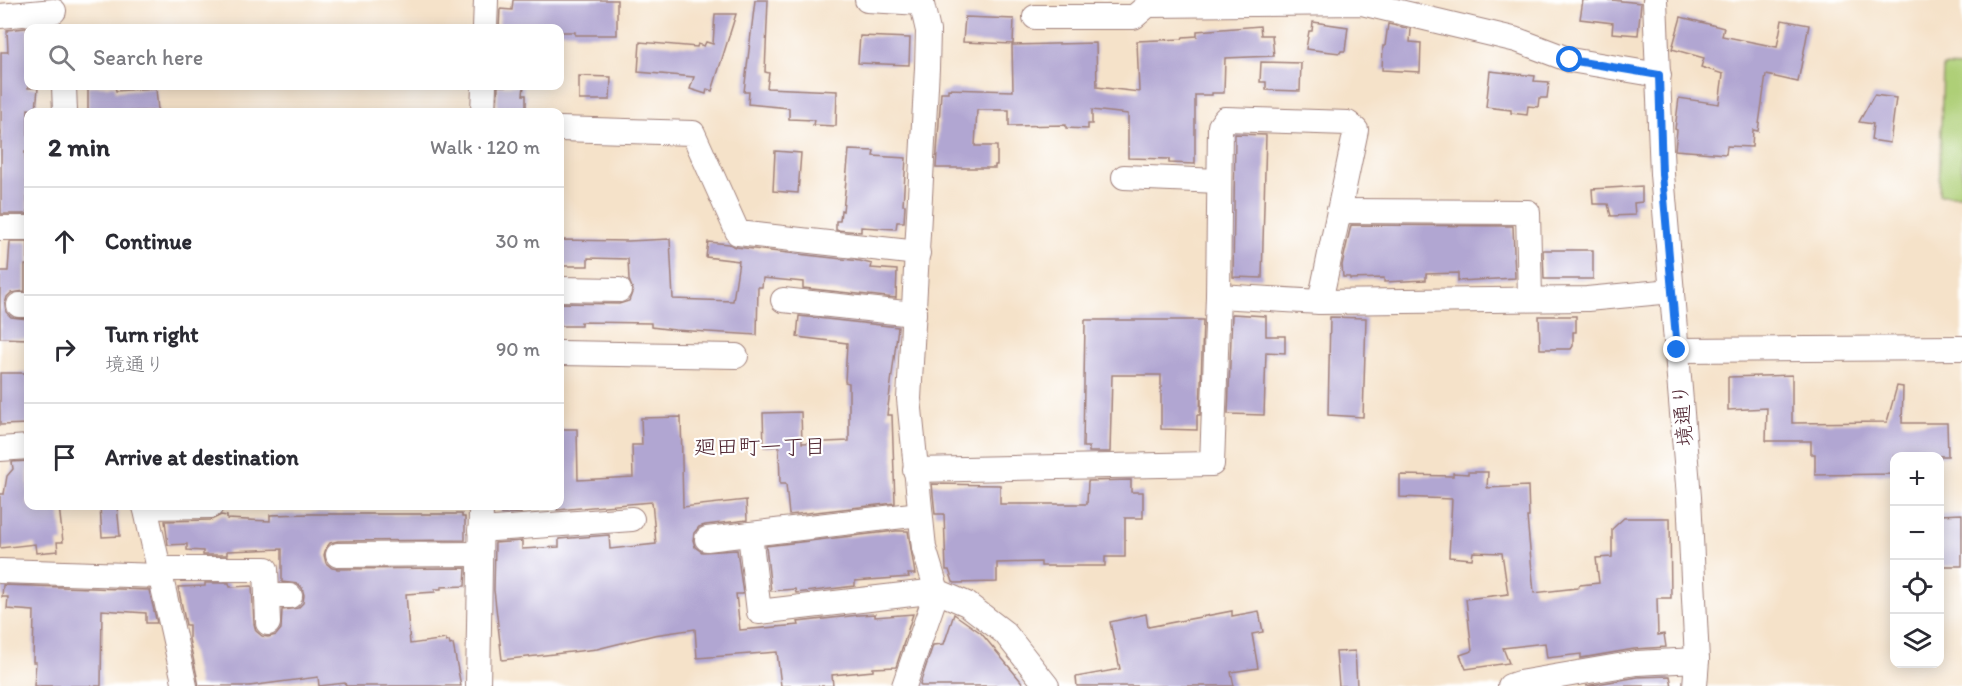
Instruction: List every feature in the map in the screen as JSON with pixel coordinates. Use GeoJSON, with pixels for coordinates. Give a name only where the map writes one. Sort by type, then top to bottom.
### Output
{"type":"FeatureCollection","features":[{"type":"Feature","properties":{"kind":"street"},"geometry":{"type":"LineString","coordinates":[[485,24],[486,0]]}},
{"type":"Feature","properties":{"kind":"street"},"geometry":{"type":"LineString","coordinates":[[867,0],[922,1],[928,31],[909,399],[924,548],[937,591],[904,686]]}},
{"type":"Feature","properties":{"kind":"street","name":"境通り"},"geometry":{"type":"LineString","coordinates":[[1655,0],[1662,174],[1689,497],[1696,660],[1695,686]]}},
{"type":"Feature","properties":{"kind":"street"},"geometry":{"type":"LineString","coordinates":[[1035,17],[1134,17],[1148,5],[1185,2],[1362,2],[1517,40],[1570,60],[1659,75]]}},
{"type":"Feature","properties":{"kind":"street"},"geometry":{"type":"LineString","coordinates":[[0,16],[56,13]]}},
{"type":"Feature","properties":{"kind":"street"},"geometry":{"type":"LineString","coordinates":[[64,90],[65,108]]}},
{"type":"Feature","properties":{"kind":"street"},"geometry":{"type":"LineString","coordinates":[[483,108],[484,90]]}},
{"type":"Feature","properties":{"kind":"street"},"geometry":{"type":"LineString","coordinates":[[915,470],[1212,464],[1218,296],[1220,126],[1225,119],[1348,123],[1356,130],[1320,302]]}},
{"type":"Feature","properties":{"kind":"street"},"geometry":{"type":"LineString","coordinates":[[564,129],[693,133],[738,233],[918,253]]}},
{"type":"Feature","properties":{"kind":"street"},"geometry":{"type":"LineString","coordinates":[[1124,177],[1219,181]]}},
{"type":"Feature","properties":{"kind":"street"},"geometry":{"type":"LineString","coordinates":[[1339,212],[1528,212],[1530,299]]}},
{"type":"Feature","properties":{"kind":"street"},"geometry":{"type":"LineString","coordinates":[[0,228],[24,228]]}},
{"type":"Feature","properties":{"kind":"street"},"geometry":{"type":"LineString","coordinates":[[564,289],[619,290]]}},
{"type":"Feature","properties":{"kind":"street"},"geometry":{"type":"LineString","coordinates":[[1218,296],[1320,302],[1587,299],[1672,291]]}},
{"type":"Feature","properties":{"kind":"street"},"geometry":{"type":"LineString","coordinates":[[783,300],[915,314]]}},
{"type":"Feature","properties":{"kind":"street"},"geometry":{"type":"LineString","coordinates":[[1677,350],[1962,348]]}},
{"type":"Feature","properties":{"kind":"street"},"geometry":{"type":"LineString","coordinates":[[564,353],[736,356]]}},
{"type":"Feature","properties":{"kind":"street"},"geometry":{"type":"LineString","coordinates":[[1,461],[24,449]]}},
{"type":"Feature","properties":{"kind":"street"},"geometry":{"type":"LineString","coordinates":[[146,510],[185,686]]}},
{"type":"Feature","properties":{"kind":"street"},"geometry":{"type":"LineString","coordinates":[[478,686],[481,510]]}},
{"type":"Feature","properties":{"kind":"street"},"geometry":{"type":"LineString","coordinates":[[706,539],[920,514]]}},
{"type":"Feature","properties":{"kind":"street"},"geometry":{"type":"LineString","coordinates":[[338,555],[480,542],[632,519]]}},
{"type":"Feature","properties":{"kind":"street"},"geometry":{"type":"LineString","coordinates":[[750,534],[759,612],[937,591],[967,604],[1005,633],[1047,686]]}},
{"type":"Feature","properties":{"kind":"street"},"geometry":{"type":"LineString","coordinates":[[0,571],[159,572],[266,569],[278,596],[268,623]]}},
{"type":"Feature","properties":{"kind":"street"},"geometry":{"type":"LineString","coordinates":[[1510,686],[1519,682],[1636,663],[1696,660]]}},
{"type":"Feature","properties":{"kind":"green space"},"geometry":{"type":"Polygon","coordinates":[[[1943,66],[1962,67],[1962,195],[1939,195],[1943,66]]]}},
{"type":"Feature","properties":{"kind":"building"},"geometry":{"type":"Polygon","coordinates":[[[513,0],[617,0],[617,35],[575,35],[575,32],[564,32],[564,24],[499,24],[500,9],[512,10],[513,0]]]}},
{"type":"Feature","properties":{"kind":"building"},"geometry":{"type":"Polygon","coordinates":[[[755,0],[768,0],[765,72],[769,73],[767,88],[837,91],[836,126],[813,125],[814,120],[789,119],[789,108],[748,104],[749,92],[744,92],[755,0]]]}},
{"type":"Feature","properties":{"kind":"building"},"geometry":{"type":"Polygon","coordinates":[[[1583,0],[1641,3],[1638,35],[1612,33],[1613,23],[1580,19],[1583,0]]]}},
{"type":"Feature","properties":{"kind":"building"},"geometry":{"type":"Polygon","coordinates":[[[715,14],[736,14],[712,91],[707,89],[706,94],[690,89],[694,77],[638,72],[640,42],[697,47],[698,44],[704,46],[706,42],[713,44],[715,14]]]}},
{"type":"Feature","properties":{"kind":"building"},"geometry":{"type":"Polygon","coordinates":[[[965,17],[1014,19],[1013,44],[963,42],[965,17]]]}},
{"type":"Feature","properties":{"kind":"building"},"geometry":{"type":"Polygon","coordinates":[[[1681,17],[1724,28],[1722,36],[1777,47],[1782,20],[1809,25],[1798,82],[1766,75],[1758,131],[1753,130],[1752,147],[1727,146],[1726,154],[1675,150],[1679,98],[1719,104],[1723,74],[1701,67],[1704,58],[1672,49],[1681,17]]]}},
{"type":"Feature","properties":{"kind":"building"},"geometry":{"type":"Polygon","coordinates":[[[1313,22],[1348,27],[1345,51],[1340,53],[1306,49],[1313,22]]]}},
{"type":"Feature","properties":{"kind":"building"},"geometry":{"type":"Polygon","coordinates":[[[1388,24],[1411,29],[1410,42],[1421,43],[1420,72],[1382,70],[1383,46],[1385,46],[1388,24]]]}},
{"type":"Feature","properties":{"kind":"building"},"geometry":{"type":"Polygon","coordinates":[[[1260,26],[1261,35],[1272,35],[1274,56],[1225,58],[1224,93],[1195,95],[1195,164],[1169,163],[1169,159],[1128,158],[1128,114],[1092,110],[1092,124],[1088,124],[1088,129],[1066,128],[1066,125],[1009,126],[1009,110],[977,110],[975,146],[997,146],[995,168],[936,168],[941,92],[948,92],[948,89],[1013,91],[1012,45],[1096,43],[1097,87],[1139,92],[1137,41],[1182,39],[1197,36],[1197,31],[1260,26]]]}},
{"type":"Feature","properties":{"kind":"building"},"geometry":{"type":"Polygon","coordinates":[[[24,28],[24,90],[38,90],[36,108],[24,108],[24,214],[1,214],[1,52],[8,52],[7,30],[24,28]]]}},
{"type":"Feature","properties":{"kind":"building"},"geometry":{"type":"Polygon","coordinates":[[[860,36],[910,38],[909,65],[858,63],[860,36]]]}},
{"type":"Feature","properties":{"kind":"building"},"geometry":{"type":"Polygon","coordinates":[[[1261,62],[1301,63],[1300,91],[1266,90],[1266,82],[1260,82],[1261,62]]]}},
{"type":"Feature","properties":{"kind":"building"},"geometry":{"type":"Polygon","coordinates":[[[1490,71],[1535,76],[1534,81],[1549,82],[1547,98],[1539,98],[1538,107],[1528,106],[1527,115],[1511,113],[1511,110],[1486,107],[1490,71]]]}},
{"type":"Feature","properties":{"kind":"building"},"geometry":{"type":"Polygon","coordinates":[[[579,76],[611,77],[610,100],[579,100],[579,76]]]}},
{"type":"Feature","properties":{"kind":"building"},"geometry":{"type":"Polygon","coordinates":[[[88,90],[156,90],[158,108],[88,108],[88,90]]]}},
{"type":"Feature","properties":{"kind":"building"},"geometry":{"type":"Polygon","coordinates":[[[498,90],[524,90],[526,108],[497,108],[498,90]]]}},
{"type":"Feature","properties":{"kind":"building"},"geometry":{"type":"Polygon","coordinates":[[[1874,95],[1896,98],[1890,143],[1871,140],[1873,124],[1859,122],[1874,95]]]}},
{"type":"Feature","properties":{"kind":"building"},"geometry":{"type":"Polygon","coordinates":[[[1235,134],[1266,135],[1262,278],[1233,277],[1235,134]]]}},
{"type":"Feature","properties":{"kind":"building"},"geometry":{"type":"Polygon","coordinates":[[[849,150],[874,151],[873,156],[906,158],[904,222],[897,222],[896,229],[861,227],[861,232],[836,230],[836,221],[840,221],[841,210],[843,211],[849,150]]]}},
{"type":"Feature","properties":{"kind":"building"},"geometry":{"type":"Polygon","coordinates":[[[775,151],[801,153],[798,193],[773,191],[775,151]]]}},
{"type":"Feature","properties":{"kind":"building"},"geometry":{"type":"Polygon","coordinates":[[[1642,186],[1642,202],[1634,203],[1635,215],[1611,216],[1608,204],[1593,204],[1592,189],[1642,186]]]}},
{"type":"Feature","properties":{"kind":"building"},"geometry":{"type":"Polygon","coordinates":[[[1351,225],[1513,226],[1515,278],[1458,281],[1458,273],[1426,274],[1426,280],[1384,282],[1384,278],[1350,279],[1350,277],[1343,277],[1342,265],[1351,225]]]}},
{"type":"Feature","properties":{"kind":"building"},"geometry":{"type":"Polygon","coordinates":[[[670,239],[673,299],[733,301],[739,261],[706,257],[708,242],[860,261],[872,264],[871,268],[897,270],[896,298],[803,288],[803,282],[763,278],[762,287],[758,287],[757,335],[675,330],[651,327],[651,323],[581,322],[581,326],[564,326],[564,303],[619,304],[629,301],[633,290],[629,280],[628,259],[588,258],[588,266],[564,266],[564,240],[670,239]]]}},
{"type":"Feature","properties":{"kind":"building"},"geometry":{"type":"Polygon","coordinates":[[[10,242],[24,242],[24,291],[11,293],[5,304],[6,312],[11,317],[24,319],[24,339],[0,338],[0,271],[8,271],[10,242]]]}},
{"type":"Feature","properties":{"kind":"building"},"geometry":{"type":"Polygon","coordinates":[[[1543,250],[1593,250],[1593,279],[1544,279],[1543,250]]]}},
{"type":"Feature","properties":{"kind":"building"},"geometry":{"type":"Polygon","coordinates":[[[1232,314],[1266,316],[1266,336],[1285,336],[1285,353],[1266,352],[1264,415],[1228,414],[1232,314]]]}},
{"type":"Feature","properties":{"kind":"building"},"geometry":{"type":"Polygon","coordinates":[[[799,316],[898,327],[887,415],[892,415],[895,503],[789,515],[786,484],[780,484],[779,446],[764,447],[763,413],[801,412],[802,443],[849,441],[849,383],[845,382],[847,343],[797,337],[799,316]]]}},
{"type":"Feature","properties":{"kind":"building"},"geometry":{"type":"Polygon","coordinates":[[[1539,316],[1576,316],[1576,332],[1573,332],[1571,349],[1540,349],[1539,316]]]}},
{"type":"Feature","properties":{"kind":"building"},"geometry":{"type":"Polygon","coordinates":[[[1330,317],[1366,318],[1363,417],[1328,415],[1330,317]]]}},
{"type":"Feature","properties":{"kind":"building"},"geometry":{"type":"Polygon","coordinates":[[[1085,320],[1203,320],[1200,415],[1197,415],[1197,430],[1161,429],[1161,375],[1112,375],[1110,452],[1089,452],[1089,447],[1083,447],[1085,320]]]}},
{"type":"Feature","properties":{"kind":"building"},"geometry":{"type":"Polygon","coordinates":[[[0,373],[24,373],[24,424],[0,425],[0,373]]]}},
{"type":"Feature","properties":{"kind":"building"},"geometry":{"type":"Polygon","coordinates":[[[1792,375],[1792,423],[1887,422],[1897,386],[1903,387],[1902,423],[1947,423],[1948,456],[1944,456],[1944,452],[1890,452],[1890,474],[1815,475],[1815,454],[1811,454],[1811,441],[1766,441],[1767,408],[1728,410],[1728,377],[1792,375]]]}},
{"type":"Feature","properties":{"kind":"building"},"geometry":{"type":"Polygon","coordinates":[[[681,417],[683,507],[746,500],[747,520],[699,527],[694,533],[693,540],[695,547],[702,552],[737,550],[743,594],[736,594],[740,630],[799,625],[798,622],[859,615],[875,614],[875,617],[913,614],[896,667],[873,668],[873,671],[832,675],[833,686],[781,686],[777,652],[697,658],[695,629],[654,635],[597,649],[502,660],[494,590],[495,543],[522,541],[522,549],[559,547],[559,539],[609,535],[610,549],[656,544],[652,502],[564,509],[564,429],[577,429],[578,480],[633,477],[632,445],[642,445],[641,418],[681,417]]]}},
{"type":"Feature","properties":{"kind":"building"},"geometry":{"type":"Polygon","coordinates":[[[24,461],[24,510],[59,510],[63,542],[57,542],[58,551],[36,553],[35,544],[0,548],[0,494],[4,494],[7,476],[13,469],[12,462],[24,461]]]}},
{"type":"Feature","properties":{"kind":"building"},"geometry":{"type":"Polygon","coordinates":[[[1468,472],[1488,472],[1487,488],[1528,486],[1529,517],[1527,517],[1534,593],[1599,583],[1596,558],[1612,557],[1612,529],[1624,518],[1670,518],[1671,598],[1657,598],[1658,635],[1664,634],[1666,647],[1634,649],[1581,658],[1581,654],[1547,658],[1545,643],[1503,648],[1509,663],[1466,669],[1460,655],[1472,651],[1466,599],[1508,594],[1502,553],[1473,552],[1472,559],[1449,557],[1452,499],[1400,497],[1400,475],[1453,476],[1453,473],[1468,474],[1468,472]]]}},
{"type":"Feature","properties":{"kind":"building"},"geometry":{"type":"Polygon","coordinates":[[[1131,480],[1131,492],[1143,492],[1143,518],[1125,518],[1125,557],[1105,557],[1105,566],[1041,566],[1041,562],[997,563],[997,582],[955,583],[949,570],[946,570],[944,514],[935,514],[932,484],[1000,485],[1000,504],[1087,504],[1088,481],[1131,480]]]}},
{"type":"Feature","properties":{"kind":"building"},"geometry":{"type":"Polygon","coordinates":[[[100,510],[117,510],[120,536],[102,537],[100,510]]]}},
{"type":"Feature","properties":{"kind":"building"},"geometry":{"type":"Polygon","coordinates":[[[501,510],[521,510],[521,513],[501,514],[501,510]]]}},
{"type":"Feature","properties":{"kind":"building"},"geometry":{"type":"Polygon","coordinates":[[[462,514],[462,517],[465,517],[465,540],[338,541],[330,543],[324,555],[326,563],[338,569],[466,568],[465,586],[441,587],[441,589],[435,589],[435,592],[406,594],[410,644],[446,639],[450,645],[453,644],[461,686],[346,686],[345,683],[319,686],[318,677],[249,686],[199,686],[189,639],[189,625],[186,625],[178,587],[205,586],[205,583],[229,583],[230,587],[252,586],[256,631],[268,637],[276,635],[281,629],[282,610],[298,608],[303,603],[304,595],[298,584],[282,582],[282,549],[227,551],[227,555],[203,555],[203,551],[187,550],[187,544],[168,545],[165,521],[211,520],[221,515],[227,516],[227,519],[270,521],[270,515],[462,514]]]}},
{"type":"Feature","properties":{"kind":"building"},"geometry":{"type":"Polygon","coordinates":[[[1962,514],[1962,566],[1944,566],[1944,515],[1962,514]]]}},
{"type":"Feature","properties":{"kind":"building"},"geometry":{"type":"Polygon","coordinates":[[[908,531],[915,574],[908,574],[909,577],[855,581],[855,586],[796,593],[795,589],[771,591],[766,546],[908,531]]]}},
{"type":"Feature","properties":{"kind":"building"},"geometry":{"type":"Polygon","coordinates":[[[3,585],[149,590],[157,623],[146,623],[146,613],[102,610],[101,686],[34,686],[36,662],[33,662],[34,611],[7,609],[8,597],[2,597],[3,585]]]}},
{"type":"Feature","properties":{"kind":"building"},"geometry":{"type":"Polygon","coordinates":[[[1232,611],[1232,616],[1259,611],[1263,632],[1252,634],[1258,668],[1231,672],[1234,686],[1077,686],[1076,677],[1120,669],[1110,622],[1146,614],[1148,627],[1232,611]]]}},
{"type":"Feature","properties":{"kind":"building"},"geometry":{"type":"Polygon","coordinates":[[[954,614],[981,633],[1025,686],[921,686],[933,645],[944,644],[954,614]]]}},
{"type":"Feature","properties":{"kind":"building"},"geometry":{"type":"Polygon","coordinates":[[[1355,651],[1357,686],[1339,686],[1336,652],[1355,651]]]}},
{"type":"Feature","properties":{"kind":"building"},"geometry":{"type":"Polygon","coordinates":[[[1670,676],[1672,686],[1586,686],[1638,677],[1670,676]]]}},
{"type":"Feature","properties":{"kind":"district","name":"廻田町一丁目"},"geometry":{"type":"Point","coordinates":[760,446]}},
{"type":"Feature","properties":{"kind":"route"},"geometry":{"type":"LineString","coordinates":[[1570,60],[1659,75],[1662,174],[1677,350]]}}]}
